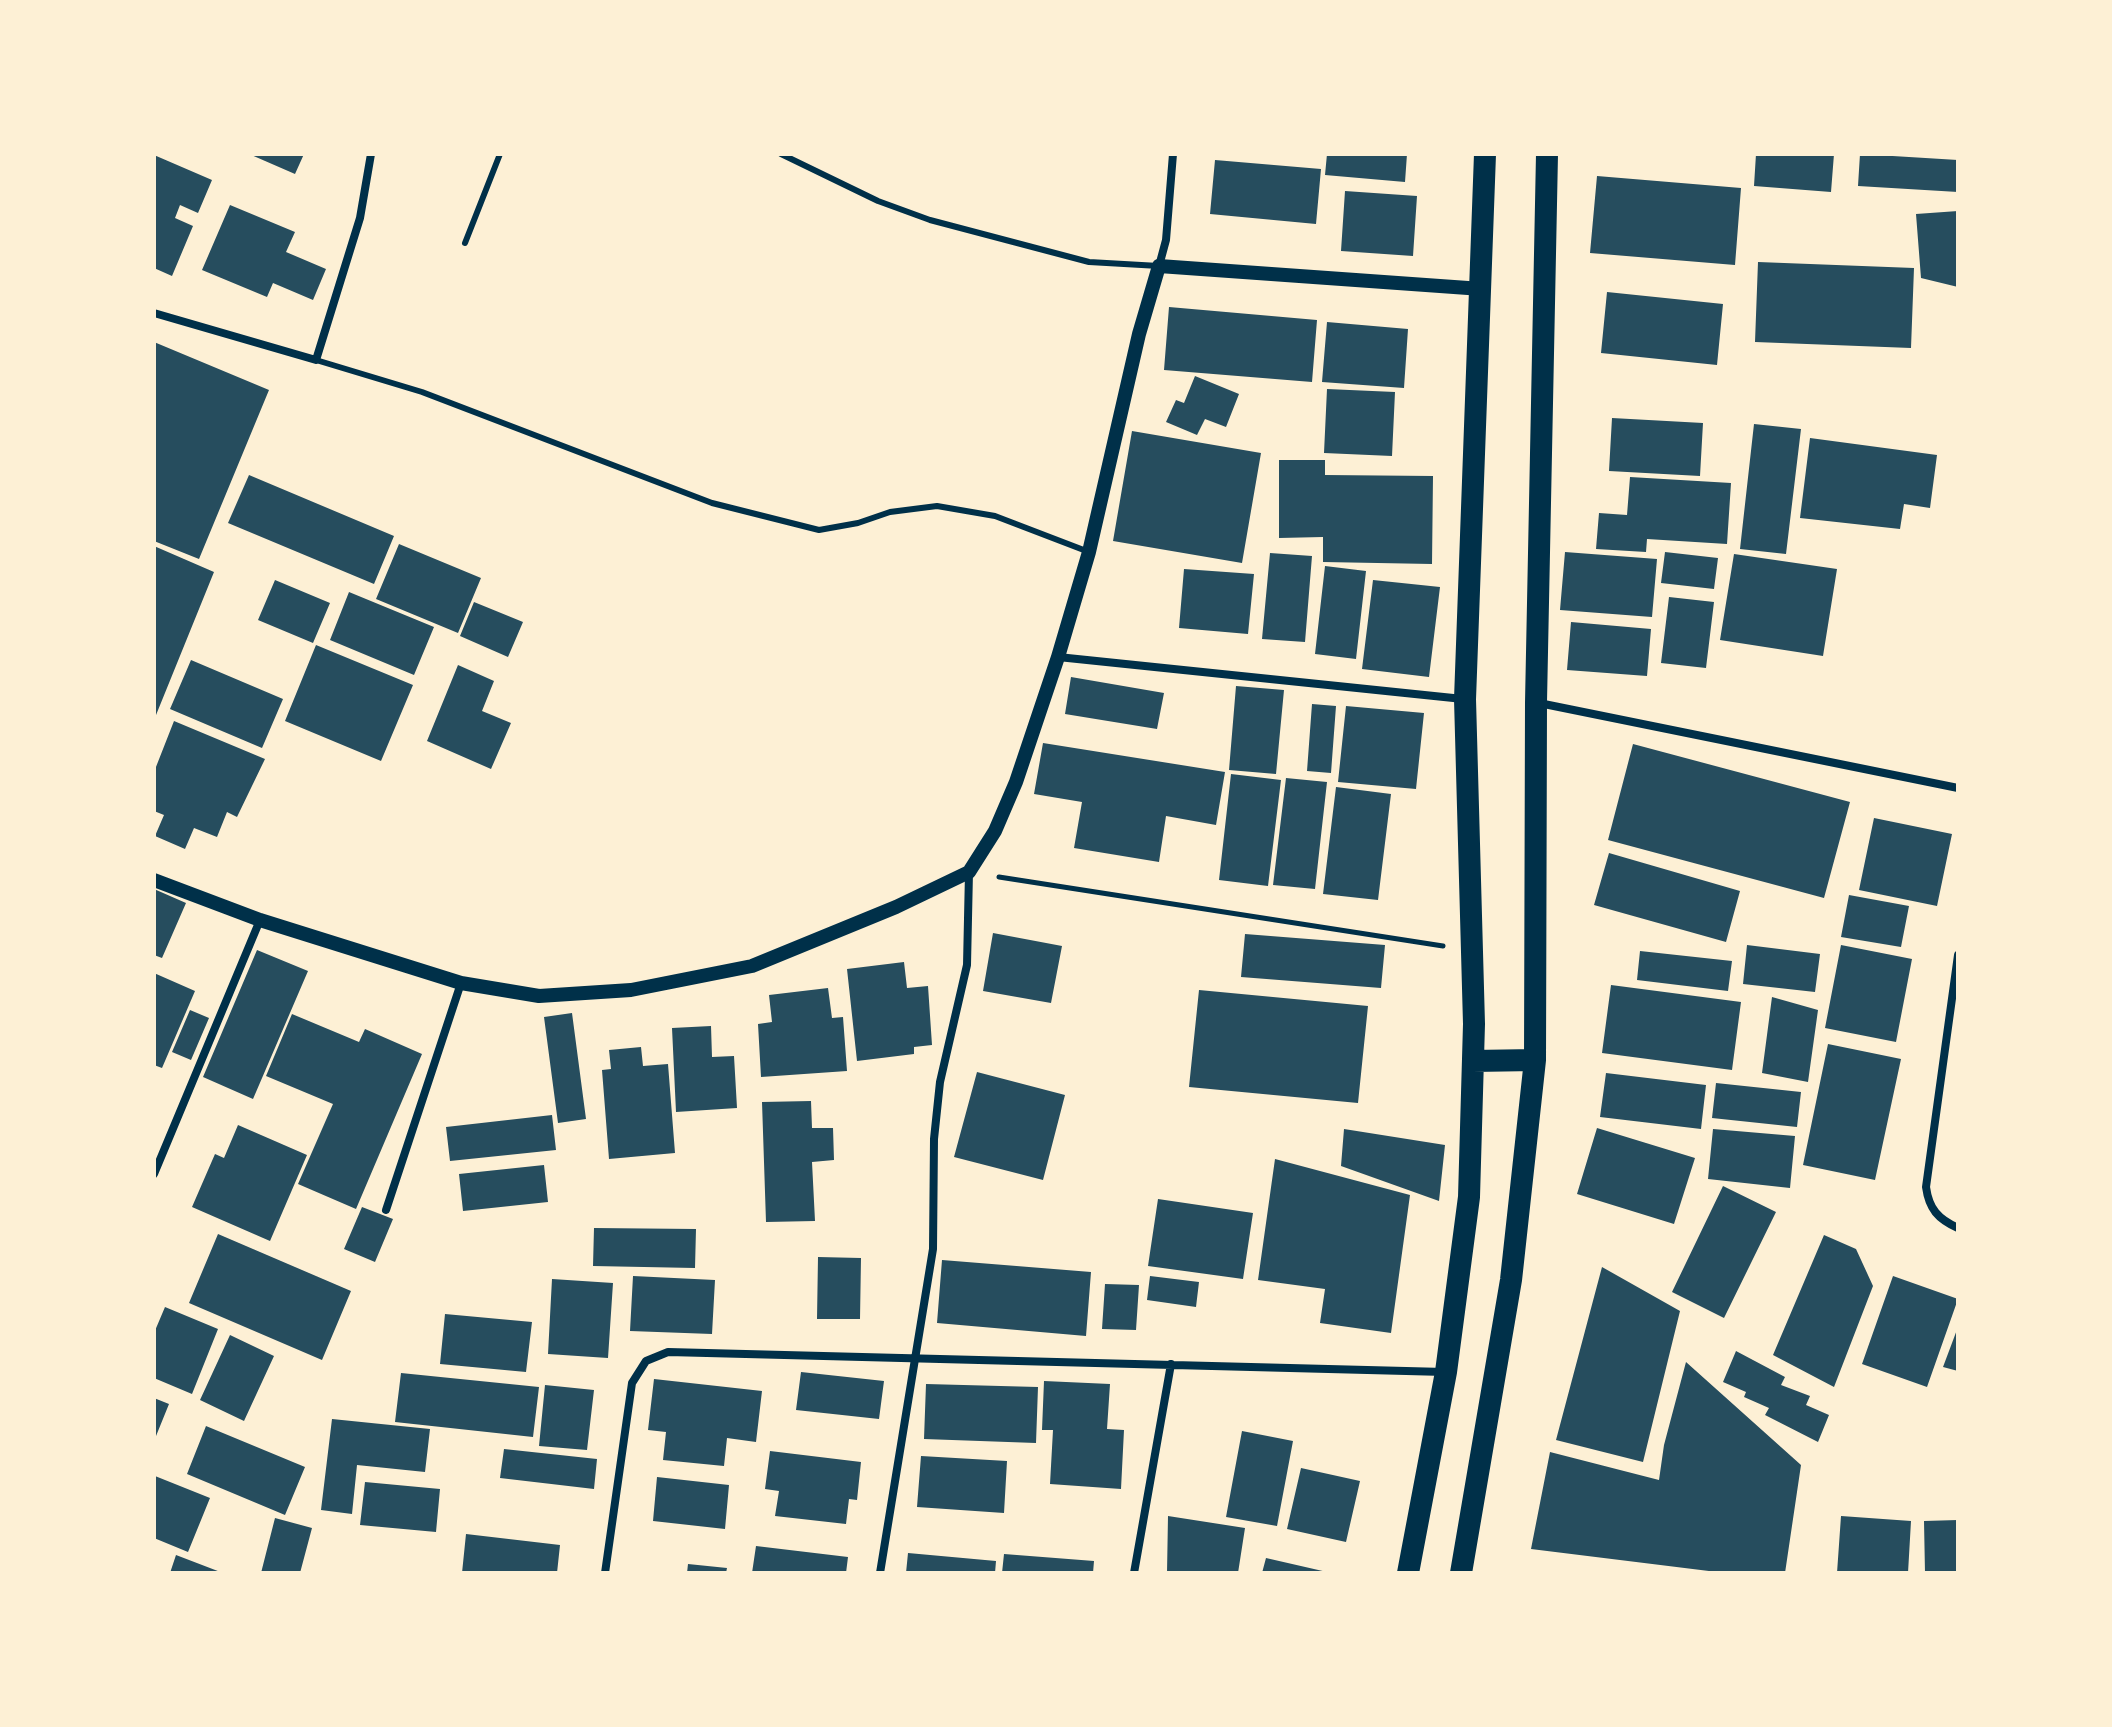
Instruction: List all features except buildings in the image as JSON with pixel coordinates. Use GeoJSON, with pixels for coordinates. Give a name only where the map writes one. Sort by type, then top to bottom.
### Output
{"type":"FeatureCollection","features":[{"type":"Feature","properties":{"kind":"highway"},"geometry":{"type":"LineString","coordinates":[[1408,1573],[1446,1372],[1469,1197],[1473,1061],[1465,699],[1485,154]]}},
{"type":"Feature","properties":{"kind":"highway"},"geometry":{"type":"LineString","coordinates":[[1461,1573],[1521,1213],[1535,1060],[1536,702],[1547,154]]}},
{"type":"Feature","properties":{"kind":"highway"},"geometry":{"type":"LineString","coordinates":[[1473,1061],[1535,1060]]}},
{"type":"Feature","properties":{"kind":"street"},"geometry":{"type":"LineString","coordinates":[[154,313],[316,360],[360,218],[371,154]]}},
{"type":"Feature","properties":{"kind":"street"},"geometry":{"type":"LineString","coordinates":[[880,1573],[933,1249],[940,1082],[967,965],[969,872],[995,831],[1016,782],[1089,552],[1139,334],[1166,240],[1173,154]]}},
{"type":"Feature","properties":{"kind":"street"},"geometry":{"type":"LineString","coordinates":[[1159,266],[1482,289]]}},
{"type":"Feature","properties":{"kind":"street"},"geometry":{"type":"LineString","coordinates":[[1058,657],[1465,699]]}},
{"type":"Feature","properties":{"kind":"street"},"geometry":{"type":"LineString","coordinates":[[1536,702],[1958,788]]}},
{"type":"Feature","properties":{"kind":"street"},"geometry":{"type":"LineString","coordinates":[[154,880],[260,920],[461,983],[554,995],[631,990],[752,966],[896,907],[969,872]]}},
{"type":"Feature","properties":{"kind":"street"},"geometry":{"type":"LineString","coordinates":[[154,1174],[260,920]]}},
{"type":"Feature","properties":{"kind":"street"},"geometry":{"type":"LineString","coordinates":[[1958,955],[1926,1187],[1928,1204],[1937,1216],[1958,1228]]}},
{"type":"Feature","properties":{"kind":"street"},"geometry":{"type":"LineString","coordinates":[[386,1210],[461,983]]}},
{"type":"Feature","properties":{"kind":"street"},"geometry":{"type":"LineString","coordinates":[[605,1573],[637,1369],[646,1361],[668,1352],[1446,1372]]}},
{"type":"Feature","properties":{"kind":"street"},"geometry":{"type":"LineString","coordinates":[[1134,1573],[1171,1364]]}},
{"type":"Feature","properties":{"kind":"lane"},"geometry":{"type":"LineString","coordinates":[[465,243],[500,154]]}},
{"type":"Feature","properties":{"kind":"lane"},"geometry":{"type":"LineString","coordinates":[[781,154],[878,201],[930,220],[1089,262],[1159,266]]}},
{"type":"Feature","properties":{"kind":"lane"},"geometry":{"type":"LineString","coordinates":[[316,360],[422,392],[712,503],[819,530],[858,523],[890,512],[937,506],[995,516],[1089,552]]}},
{"type":"Feature","properties":{"kind":"path"},"geometry":{"type":"LineString","coordinates":[[969,872],[1472,950]]}}]}
